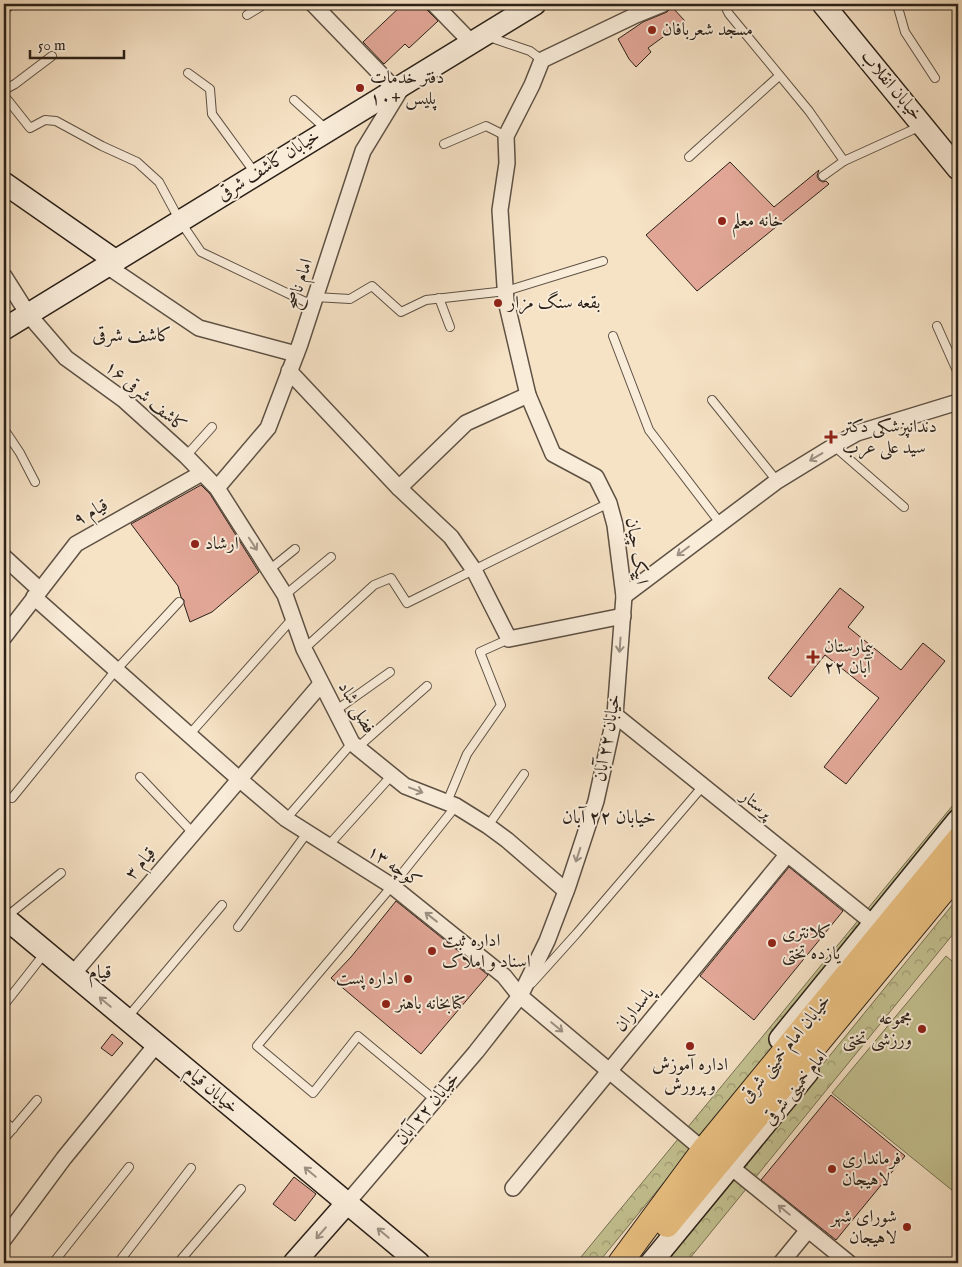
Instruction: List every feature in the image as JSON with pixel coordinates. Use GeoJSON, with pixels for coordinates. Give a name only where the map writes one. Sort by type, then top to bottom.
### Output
{"type":"FeatureCollection","features":[{"type":"Feature","properties":{"kind":"main road","name":"خیابان کاشف شرقی"},"geometry":{"type":"LineString","coordinates":[[4,329],[534,4]]}},
{"type":"Feature","properties":{"kind":"main road","name":"خیابان انقلاب"},"geometry":{"type":"LineString","coordinates":[[823,4],[958,169]]}},
{"type":"Feature","properties":{"kind":"main road"},"geometry":{"type":"LineString","coordinates":[[4,183],[92,246],[106,267]]}},
{"type":"Feature","properties":{"kind":"main road"},"geometry":{"type":"LineString","coordinates":[[612,1263],[695,1143],[958,820]]}},
{"type":"Feature","properties":{"kind":"main road","name":"خیابان امام خمینی شرقی"},"geometry":{"type":"LineString","coordinates":[[620,1263],[705,1148],[958,840]]}},
{"type":"Feature","properties":{"kind":"main road","name":"خیابان امام خمینی شرقی"},"geometry":{"type":"LineString","coordinates":[[636,1263],[958,873]]}},
{"type":"Feature","properties":{"kind":"main road","name":"امام خمینی شرقی"},"geometry":{"type":"LineString","coordinates":[[651,1263],[958,888]]}},
{"type":"Feature","properties":{"kind":"main road","name":"خیابان قیام"},"geometry":{"type":"LineString","coordinates":[[4,918],[419,1263]]}},
{"type":"Feature","properties":{"kind":"main road","name":"خیابان ۲۲ آبان"},"geometry":{"type":"LineString","coordinates":[[294,1263],[347,1203]]}},
{"type":"Feature","properties":{"kind":"street"},"geometry":{"type":"LineString","coordinates":[[314,4],[326,18],[400,86]]}},
{"type":"Feature","properties":{"kind":"street"},"geometry":{"type":"LineString","coordinates":[[434,4],[477,39]]}},
{"type":"Feature","properties":{"kind":"street"},"geometry":{"type":"LineString","coordinates":[[506,136],[532,85],[542,60],[632,9],[664,4]]}},
{"type":"Feature","properties":{"kind":"street","name":"امام ناصح"},"geometry":{"type":"LineString","coordinates":[[217,488],[268,428],[296,354],[363,151],[400,86]]}},
{"type":"Feature","properties":{"kind":"street","name":"ایپک چیان"},"geometry":{"type":"LineString","coordinates":[[506,136],[507,163],[500,210],[506,301],[528,395],[553,454],[596,477],[609,503],[615,525],[624,596]]}},
{"type":"Feature","properties":{"kind":"street"},"geometry":{"type":"LineString","coordinates":[[106,267],[199,328],[296,354]]}},
{"type":"Feature","properties":{"kind":"street","name":"کاشف شرقی ۱۶"},"geometry":{"type":"LineString","coordinates":[[4,276],[28,314],[66,358],[124,400],[186,456],[217,488]]}},
{"type":"Feature","properties":{"kind":"street"},"geometry":{"type":"LineString","coordinates":[[289,371],[400,488],[451,537],[474,570],[509,639],[622,616]]}},
{"type":"Feature","properties":{"kind":"street"},"geometry":{"type":"LineString","coordinates":[[400,488],[466,423],[528,395]]}},
{"type":"Feature","properties":{"kind":"street"},"geometry":{"type":"LineString","coordinates":[[624,596],[777,481],[834,446],[857,433],[958,402]]}},
{"type":"Feature","properties":{"kind":"street","name":"قیام ۹"},"geometry":{"type":"LineString","coordinates":[[4,637],[76,544],[202,472]]}},
{"type":"Feature","properties":{"kind":"street","name":"فضلی شاد"},"geometry":{"type":"LineString","coordinates":[[217,488],[285,595],[304,649],[354,746],[405,786],[452,804],[488,826],[566,891]]}},
{"type":"Feature","properties":{"kind":"street","name":"کوچه ۱۳"},"geometry":{"type":"LineString","coordinates":[[4,557],[37,593],[116,670],[239,780],[286,819],[392,886],[504,976],[520,996],[695,1143]]}},
{"type":"Feature","properties":{"kind":"street","name":"خیابان ۲۲ آبان"},"geometry":{"type":"LineString","coordinates":[[347,1203],[436,1100],[520,996],[547,941],[596,801],[615,715],[624,596]]}},
{"type":"Feature","properties":{"kind":"street","name":"قیام ۳"},"geometry":{"type":"LineString","coordinates":[[72,975],[321,684]]}},
{"type":"Feature","properties":{"kind":"street","name":"پرستار"},"geometry":{"type":"LineString","coordinates":[[615,715],[873,923]]}},
{"type":"Feature","properties":{"kind":"street","name":"پاسداران"},"geometry":{"type":"LineString","coordinates":[[513,1188],[787,855]]}},
{"type":"Feature","properties":{"kind":"street"},"geometry":{"type":"LineString","coordinates":[[4,1239],[64,1158],[156,1044]]}},
{"type":"Feature","properties":{"kind":"street"},"geometry":{"type":"LineString","coordinates":[[731,1167],[849,1263]]}},
{"type":"Feature","properties":{"kind":"street"},"geometry":{"type":"LineString","coordinates":[[781,1263],[808,1230]]}},
{"type":"Feature","properties":{"kind":"lane"},"geometry":{"type":"LineString","coordinates":[[247,15],[265,4]]}},
{"type":"Feature","properties":{"kind":"lane"},"geometry":{"type":"LineString","coordinates":[[724,4],[729,14],[809,110],[844,161]]}},
{"type":"Feature","properties":{"kind":"lane"},"geometry":{"type":"LineString","coordinates":[[897,4],[905,32],[935,78]]}},
{"type":"Feature","properties":{"kind":"lane"},"geometry":{"type":"LineString","coordinates":[[477,39],[530,51],[542,60]]}},
{"type":"Feature","properties":{"kind":"lane"},"geometry":{"type":"LineString","coordinates":[[4,90],[52,56]]}},
{"type":"Feature","properties":{"kind":"lane"},"geometry":{"type":"LineString","coordinates":[[188,73],[210,89],[212,114],[256,174]]}},
{"type":"Feature","properties":{"kind":"lane"},"geometry":{"type":"LineString","coordinates":[[689,157],[779,76]]}},
{"type":"Feature","properties":{"kind":"lane"},"geometry":{"type":"LineString","coordinates":[[4,98],[8,99],[30,128],[45,120],[56,121],[102,146],[137,162],[159,182],[180,221],[201,252],[314,301],[350,299],[372,286],[401,312],[426,300],[506,291],[603,261]]}},
{"type":"Feature","properties":{"kind":"lane"},"geometry":{"type":"LineString","coordinates":[[294,100],[327,131]]}},
{"type":"Feature","properties":{"kind":"lane"},"geometry":{"type":"LineString","coordinates":[[823,176],[844,161],[923,125]]}},
{"type":"Feature","properties":{"kind":"lane"},"geometry":{"type":"LineString","coordinates":[[444,144],[486,126],[506,136]]}},
{"type":"Feature","properties":{"kind":"lane"},"geometry":{"type":"LineString","coordinates":[[439,298],[450,327]]}},
{"type":"Feature","properties":{"kind":"lane"},"geometry":{"type":"LineString","coordinates":[[937,326],[958,373]]}},
{"type":"Feature","properties":{"kind":"lane"},"geometry":{"type":"LineString","coordinates":[[613,336],[648,430],[720,523]]}},
{"type":"Feature","properties":{"kind":"lane"},"geometry":{"type":"LineString","coordinates":[[712,400],[777,481]]}},
{"type":"Feature","properties":{"kind":"lane"},"geometry":{"type":"LineString","coordinates":[[186,456],[212,427]]}},
{"type":"Feature","properties":{"kind":"lane"},"geometry":{"type":"LineString","coordinates":[[4,429],[20,453],[35,482]]}},
{"type":"Feature","properties":{"kind":"lane"},"geometry":{"type":"LineString","coordinates":[[834,446],[904,508]]}},
{"type":"Feature","properties":{"kind":"lane"},"geometry":{"type":"LineString","coordinates":[[304,649],[374,585],[391,578],[407,603],[609,503]]}},
{"type":"Feature","properties":{"kind":"lane"},"geometry":{"type":"LineString","coordinates":[[269,570],[294,549]]}},
{"type":"Feature","properties":{"kind":"lane"},"geometry":{"type":"LineString","coordinates":[[285,595],[331,557]]}},
{"type":"Feature","properties":{"kind":"lane"},"geometry":{"type":"LineString","coordinates":[[12,798],[116,670],[179,602]]}},
{"type":"Feature","properties":{"kind":"lane"},"geometry":{"type":"LineString","coordinates":[[189,735],[293,618]]}},
{"type":"Feature","properties":{"kind":"lane"},"geometry":{"type":"LineString","coordinates":[[436,1100],[358,1036],[313,1093],[257,1046],[392,886],[452,804],[466,754],[500,706],[480,652],[509,639]]}},
{"type":"Feature","properties":{"kind":"lane"},"geometry":{"type":"LineString","coordinates":[[335,711],[390,672]]}},
{"type":"Feature","properties":{"kind":"lane"},"geometry":{"type":"LineString","coordinates":[[286,819],[354,746],[427,686]]}},
{"type":"Feature","properties":{"kind":"lane"},"geometry":{"type":"LineString","coordinates":[[488,826],[524,774]]}},
{"type":"Feature","properties":{"kind":"lane"},"geometry":{"type":"LineString","coordinates":[[328,847],[392,775]]}},
{"type":"Feature","properties":{"kind":"lane"},"geometry":{"type":"LineString","coordinates":[[140,777],[192,833]]}},
{"type":"Feature","properties":{"kind":"lane"},"geometry":{"type":"LineString","coordinates":[[520,996],[577,933],[703,786]]}},
{"type":"Feature","properties":{"kind":"lane"},"geometry":{"type":"LineString","coordinates":[[238,927],[307,833]]}},
{"type":"Feature","properties":{"kind":"lane"},"geometry":{"type":"LineString","coordinates":[[4,918],[61,873]]}},
{"type":"Feature","properties":{"kind":"lane"},"geometry":{"type":"LineString","coordinates":[[126,1019],[222,906]]}},
{"type":"Feature","properties":{"kind":"lane"},"geometry":{"type":"LineString","coordinates":[[4,1005],[46,952]]}},
{"type":"Feature","properties":{"kind":"lane"},"geometry":{"type":"LineString","coordinates":[[4,1139],[37,1100]]}},
{"type":"Feature","properties":{"kind":"lane"},"geometry":{"type":"LineString","coordinates":[[4,1121],[13,1129]]}},
{"type":"Feature","properties":{"kind":"lane"},"geometry":{"type":"LineString","coordinates":[[53,1263],[129,1167]]}},
{"type":"Feature","properties":{"kind":"lane"},"geometry":{"type":"LineString","coordinates":[[118,1263],[191,1168]]}},
{"type":"Feature","properties":{"kind":"lane"},"geometry":{"type":"LineString","coordinates":[[178,1263],[241,1188]]}},
{"type":"Feature","properties":{"kind":"green space"},"geometry":{"type":"Polygon","coordinates":[[[958,799],[958,823],[598,1263],[576,1263],[958,799]]]}},
{"type":"Feature","properties":{"kind":"green space"},"geometry":{"type":"Polygon","coordinates":[[[958,898],[958,928],[686,1263],[661,1263],[958,898]]]}},
{"type":"Feature","properties":{"kind":"green space","name":"مجموعه ورزشی تختی"},"geometry":{"type":"Polygon","coordinates":[[[946,956],[958,966],[958,1195],[832,1093],[946,956]]]}},
{"type":"Feature","properties":{"kind":"building"},"geometry":{"type":"Polygon","coordinates":[[[403,4],[425,4],[427,10],[438,21],[409,48],[405,44],[384,64],[363,42],[403,4]]]}},
{"type":"Feature","properties":{"kind":"building","name":"مسجد شعربافان"},"geometry":{"type":"Polygon","coordinates":[[[672,7],[685,21],[648,48],[651,52],[636,67],[629,59],[618,39],[643,22],[667,12],[672,7]]]}},
{"type":"Feature","properties":{"kind":"building","name":"خانه معلم"},"geometry":{"type":"Polygon","coordinates":[[[730,162],[774,207],[819,170],[817,176],[819,180],[826,181],[829,184],[697,291],[646,235],[730,162]]]}},
{"type":"Feature","properties":{"kind":"building","name":"ارشاد"},"geometry":{"type":"Polygon","coordinates":[[[201,485],[210,494],[259,572],[212,612],[190,622],[178,586],[131,524],[201,485]]]}},
{"type":"Feature","properties":{"kind":"building"},"geometry":{"type":"Polygon","coordinates":[[[840,588],[864,607],[848,627],[901,670],[923,643],[945,661],[846,784],[824,767],[879,698],[825,655],[791,697],[768,678],[840,588]]]}},
{"type":"Feature","properties":{"kind":"building","name":"کلانتری یازده تختی"},"geometry":{"type":"Polygon","coordinates":[[[789,867],[843,911],[754,1020],[700,976],[789,867]]]}},
{"type":"Feature","properties":{"kind":"building"},"geometry":{"type":"Polygon","coordinates":[[[396,901],[488,975],[421,1054],[331,978],[351,957],[396,901]]]}},
{"type":"Feature","properties":{"kind":"building"},"geometry":{"type":"Polygon","coordinates":[[[112,1034],[123,1043],[112,1056],[101,1048],[112,1034]]]}},
{"type":"Feature","properties":{"kind":"building","name":"فرمانداری لاهیجان"},"geometry":{"type":"Polygon","coordinates":[[[831,1095],[905,1156],[836,1240],[761,1180],[831,1095]]]}},
{"type":"Feature","properties":{"kind":"building"},"geometry":{"type":"Polygon","coordinates":[[[294,1177],[316,1194],[295,1221],[273,1204],[294,1177]]]}},
{"type":"Feature","properties":{"kind":"place","name":"مسجد شعربافان"},"geometry":{"type":"Point","coordinates":[652,30]}},
{"type":"Feature","properties":{"kind":"place","name":"دفتر خدمات پلیس +۱۰"},"geometry":{"type":"Point","coordinates":[360,88]}},
{"type":"Feature","properties":{"kind":"place","name":"خانه معلم"},"geometry":{"type":"Point","coordinates":[722,221]}},
{"type":"Feature","properties":{"kind":"place","name":"بقعه سنگ مزار"},"geometry":{"type":"Point","coordinates":[498,303]}},
{"type":"Feature","properties":{"kind":"place","name":"دندانپزشکی دکتر سید علی عرب"},"geometry":{"type":"Point","coordinates":[831,437]}},
{"type":"Feature","properties":{"kind":"place","name":"ارشاد"},"geometry":{"type":"Point","coordinates":[195,544]}},
{"type":"Feature","properties":{"kind":"place","name":"بیمارستان ۲۲ آبان"},"geometry":{"type":"Point","coordinates":[813,657]}},
{"type":"Feature","properties":{"kind":"place","name":"کلانتری یازده تختی"},"geometry":{"type":"Point","coordinates":[772,943]}},
{"type":"Feature","properties":{"kind":"place","name":"اداره ثبت اسناد و املاک"},"geometry":{"type":"Point","coordinates":[432,951]}},
{"type":"Feature","properties":{"kind":"place","name":"اداره پست"},"geometry":{"type":"Point","coordinates":[408,979]}},
{"type":"Feature","properties":{"kind":"place","name":"کتابخانه باهنر"},"geometry":{"type":"Point","coordinates":[386,1004]}},
{"type":"Feature","properties":{"kind":"place","name":"مجموعه ورزشی تختی"},"geometry":{"type":"Point","coordinates":[922,1029]}},
{"type":"Feature","properties":{"kind":"place","name":"اداره آموزش و پرورش"},"geometry":{"type":"Point","coordinates":[690,1046]}},
{"type":"Feature","properties":{"kind":"place","name":"فرمانداری لاهیجان"},"geometry":{"type":"Point","coordinates":[832,1169]}},
{"type":"Feature","properties":{"kind":"place","name":"شورای شهر لاهیجان"},"geometry":{"type":"Point","coordinates":[907,1227]}},
{"type":"Feature","properties":{"kind":"district","name":"کاشف شرقی"},"geometry":{"type":"Point","coordinates":[132,336]}},
{"type":"Feature","properties":{"kind":"district","name":"خیابان ۲۲ آبان"},"geometry":{"type":"Point","coordinates":[609,818]}},
{"type":"Feature","properties":{"kind":"district","name":"قیام"},"geometry":{"type":"Point","coordinates":[100,973]}}]}
